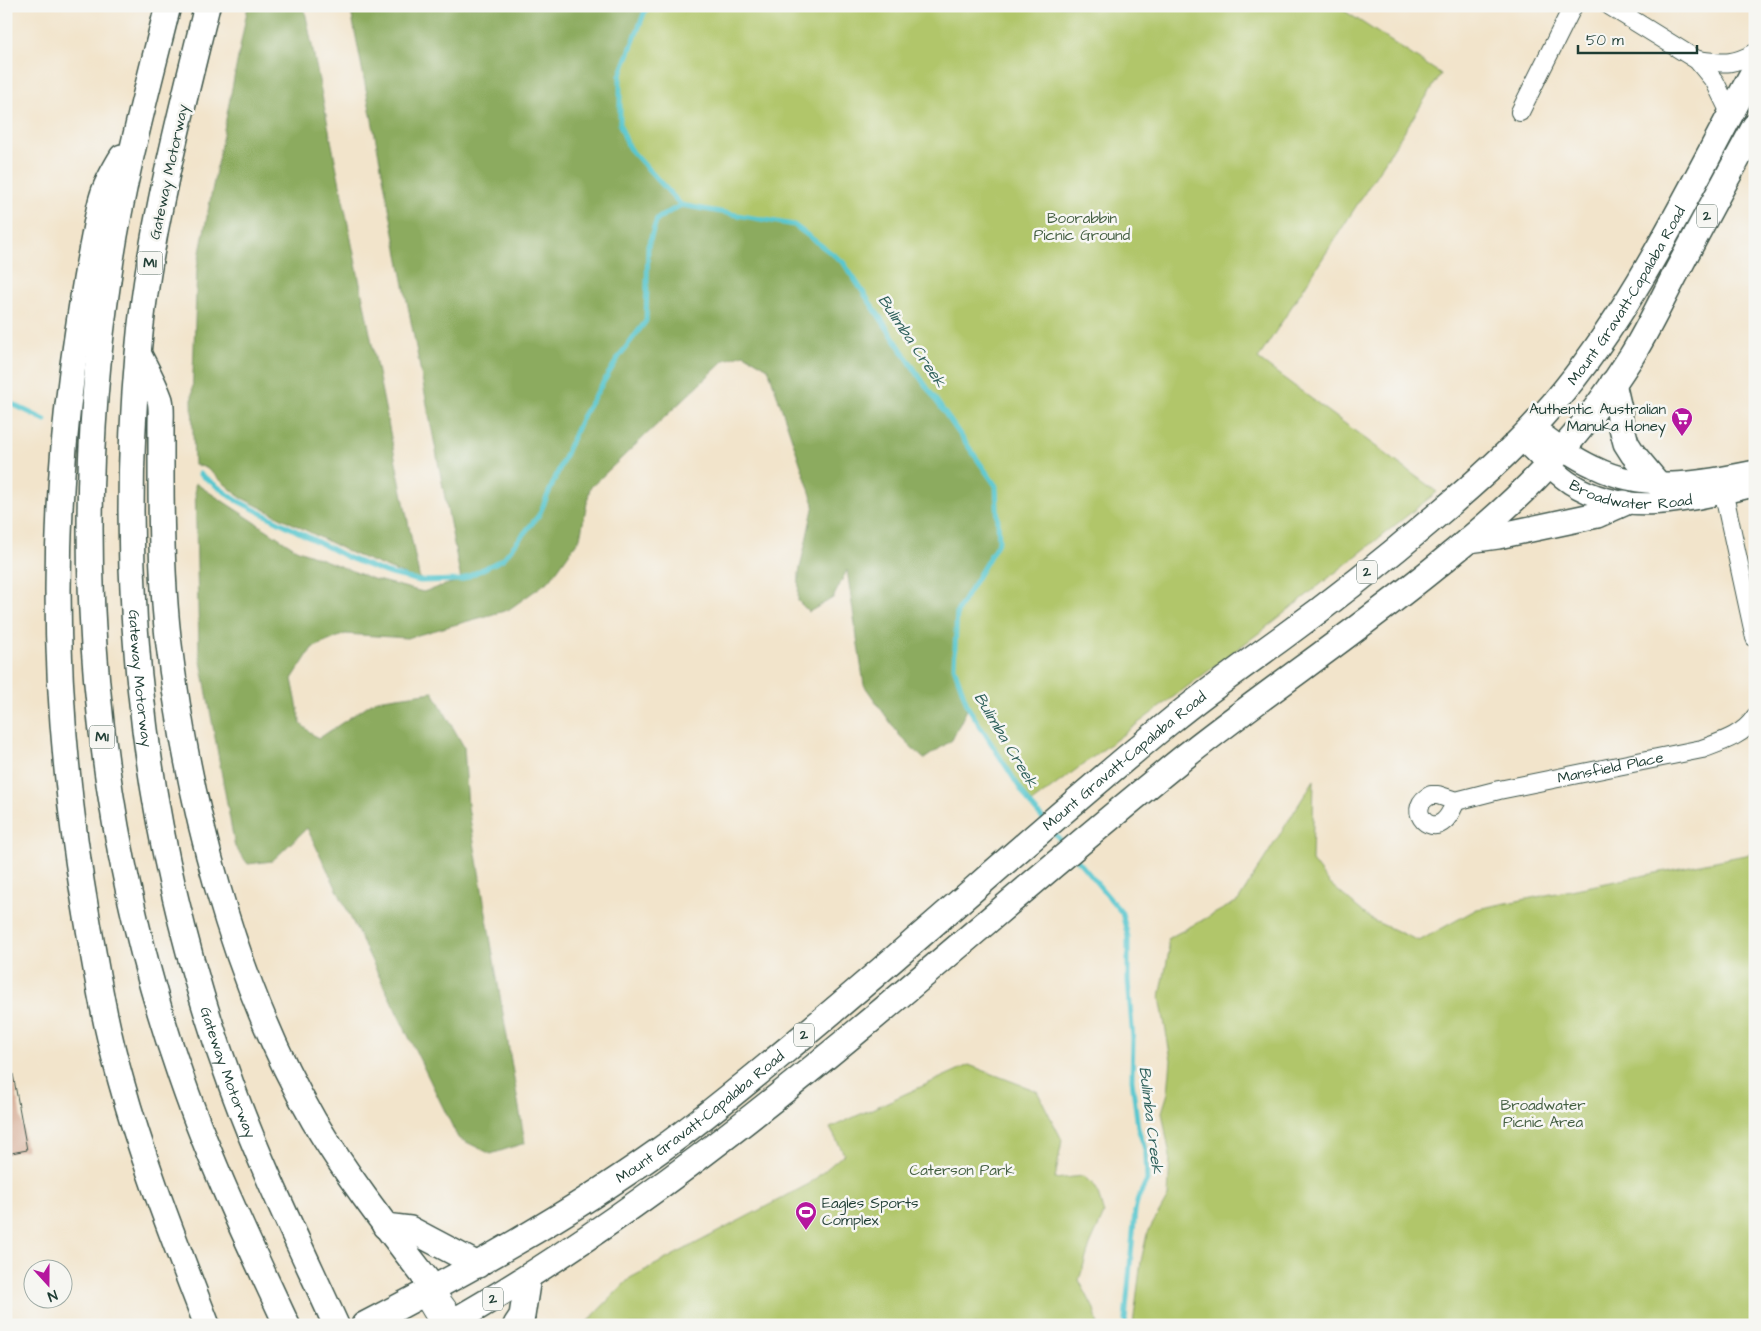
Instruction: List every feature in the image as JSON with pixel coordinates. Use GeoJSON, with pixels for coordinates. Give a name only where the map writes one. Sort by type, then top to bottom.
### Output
{"type":"FeatureCollection","features":[{"type":"Feature","properties":{"kind":"highway","name":"M1"},"geometry":{"type":"LineString","coordinates":[[168,6],[137,126],[109,271],[100,346],[93,430],[89,520],[90,579],[96,675],[101,729],[125,877],[137,930],[165,1029],[194,1114],[220,1179],[286,1323]]}},
{"type":"Feature","properties":{"kind":"highway","name":"Gateway Motorway"},"geometry":{"type":"LineString","coordinates":[[207,6],[154,233],[138,352],[131,487],[133,602],[137,662],[151,781],[162,841],[176,902],[211,1028],[256,1149],[285,1217],[336,1325]]}},
{"type":"Feature","properties":{"kind":"highway","name":"Mount Gravatt-Capalaba Road"},"geometry":{"type":"LineString","coordinates":[[364,1325],[478,1265],[587,1200],[708,1115],[849,998],[1089,789],[1204,694],[1347,588],[1478,481],[1527,434],[1579,372],[1621,311],[1755,69]]}},
{"type":"Feature","properties":{"kind":"highway"},"geometry":{"type":"LineString","coordinates":[[137,126],[103,194],[76,340],[60,488],[58,589],[60,678],[65,760],[75,844],[107,1025],[120,1078],[146,1164],[207,1325]]}},
{"type":"Feature","properties":{"kind":"highway","name":"Mount Gravatt-Capalaba Road"},"geometry":{"type":"LineString","coordinates":[[451,1324],[528,1277],[661,1184],[776,1098],[1110,818],[1200,745],[1394,602],[1469,540],[1525,489],[1556,457],[1595,409],[1613,383],[1640,340],[1755,126]]}},
{"type":"Feature","properties":{"kind":"highway"},"geometry":{"type":"LineString","coordinates":[[138,352],[161,402],[163,559],[173,680],[193,788],[218,888],[244,967],[281,1058],[340,1162],[428,1292]]}},
{"type":"Feature","properties":{"kind":"highway"},"geometry":{"type":"LineString","coordinates":[[1613,383],[1626,443],[1658,484]]}},
{"type":"Feature","properties":{"kind":"highway"},"geometry":{"type":"LineString","coordinates":[[1469,540],[1498,536],[1596,515],[1624,503]]}},
{"type":"Feature","properties":{"kind":"highway"},"geometry":{"type":"LineString","coordinates":[[385,1226],[410,1229],[478,1265]]}},
{"type":"Feature","properties":{"kind":"highway"},"geometry":{"type":"LineString","coordinates":[[516,1325],[522,1316],[528,1277]]}},
{"type":"Feature","properties":{"kind":"main road","name":"Broadwater Road"},"geometry":{"type":"LineString","coordinates":[[1527,434],[1556,457],[1594,467],[1624,479],[1658,484],[1686,483],[1755,486]]}},
{"type":"Feature","properties":{"kind":"main road","name":"Broadwater Road"},"geometry":{"type":"LineString","coordinates":[[1556,457],[1569,482],[1597,496],[1624,503],[1656,504],[1722,485],[1755,471]]}},
{"type":"Feature","properties":{"kind":"street"},"geometry":{"type":"LineString","coordinates":[[1520,112],[1573,6]]}},
{"type":"Feature","properties":{"kind":"street"},"geometry":{"type":"LineString","coordinates":[[1610,6],[1698,60],[1714,82],[1730,113]]}},
{"type":"Feature","properties":{"kind":"street"},"geometry":{"type":"LineString","coordinates":[[1698,60],[1726,64],[1755,52]]}},
{"type":"Feature","properties":{"kind":"street"},"geometry":{"type":"LineString","coordinates":[[1722,485],[1755,638]]}},
{"type":"Feature","properties":{"kind":"street","name":"Mansfield Place"},"geometry":{"type":"LineString","coordinates":[[1456,801],[1499,790],[1702,749],[1728,740],[1750,725],[1755,717]]}},
{"type":"Feature","properties":{"kind":"street"},"geometry":{"type":"LineString","coordinates":[[428,1292],[451,1324]]}},
{"type":"Feature","properties":{"kind":"green space"},"geometry":{"type":"Polygon","coordinates":[[[248,6],[304,6],[420,581],[351,553],[240,497],[206,468],[194,464],[192,399],[197,268],[248,6]]]}},
{"type":"Feature","properties":{"kind":"green space"},"geometry":{"type":"Polygon","coordinates":[[[350,6],[647,6],[620,76],[620,125],[629,148],[681,205],[794,225],[843,262],[919,376],[996,486],[999,541],[957,612],[954,667],[968,707],[952,740],[924,759],[900,736],[864,685],[847,570],[833,598],[809,612],[798,601],[799,573],[814,504],[768,368],[744,354],[725,360],[590,488],[580,538],[550,580],[508,610],[407,638],[345,634],[312,648],[292,679],[301,724],[318,739],[376,700],[433,692],[464,747],[468,807],[525,1143],[491,1154],[458,1138],[307,828],[272,861],[248,864],[235,847],[199,650],[195,483],[296,549],[373,579],[423,592],[461,580],[350,6]]]}},
{"type":"Feature","properties":{"kind":"green space","name":"Boorabbin Picnic Ground"},"geometry":{"type":"Polygon","coordinates":[[[647,6],[1337,6],[1441,74],[1258,359],[1437,492],[1259,633],[1030,804],[968,707],[954,667],[957,612],[999,541],[996,486],[919,376],[794,225],[681,205],[629,148],[620,125],[620,76],[647,6]]]}},
{"type":"Feature","properties":{"kind":"green space","name":"Broadwater Picnic Area"},"geometry":{"type":"Polygon","coordinates":[[[1314,780],[1312,861],[1329,883],[1372,920],[1419,941],[1477,909],[1755,853],[1755,1325],[1133,1325],[1141,1261],[1147,1234],[1168,1197],[1170,1156],[1162,1112],[1168,1093],[1171,1060],[1160,997],[1169,951],[1167,939],[1238,901],[1314,780]]]}},
{"type":"Feature","properties":{"kind":"green space","name":"Caterson Park"},"geometry":{"type":"Polygon","coordinates":[[[969,1065],[1037,1091],[1062,1140],[1055,1179],[1083,1176],[1096,1187],[1104,1214],[1090,1245],[1079,1280],[1094,1309],[1098,1325],[584,1325],[630,1278],[809,1184],[844,1154],[830,1128],[969,1065]]]}},
{"type":"Feature","properties":{"kind":"building"},"geometry":{"type":"Polygon","coordinates":[[[13,1074],[27,1150],[6,1154],[6,1075],[13,1074]]]}},
{"type":"Feature","properties":{"kind":"waterway","name":"Bulimba Creek"},"geometry":{"type":"LineString","coordinates":[[647,6],[620,76],[620,125],[629,148],[681,205],[794,225],[843,262],[919,376],[996,486],[999,541],[957,612],[954,667],[968,707],[1030,804],[1044,820]]}},
{"type":"Feature","properties":{"kind":"waterway"},"geometry":{"type":"LineString","coordinates":[[200,474],[236,500],[349,558],[387,573],[420,581],[461,580],[503,559],[539,515],[582,417],[620,355],[646,321],[648,246],[657,219],[681,205]]}},
{"type":"Feature","properties":{"kind":"waterway"},"geometry":{"type":"LineString","coordinates":[[6,401],[45,420]]}},
{"type":"Feature","properties":{"kind":"waterway","name":"Bulimba Creek"},"geometry":{"type":"LineString","coordinates":[[1052,830],[1066,847]]}},
{"type":"Feature","properties":{"kind":"waterway","name":"Bulimba Creek"},"geometry":{"type":"LineString","coordinates":[[1075,857],[1122,913],[1128,937],[1128,981],[1133,1039],[1132,1079],[1138,1128],[1146,1152],[1147,1181],[1138,1198],[1135,1211],[1126,1325]]}},
{"type":"Feature","properties":{"kind":"place","name":"Authentic Australian Manuka Honey"},"geometry":{"type":"Point","coordinates":[1682,437]}},
{"type":"Feature","properties":{"kind":"place","name":"Eagles Sports Complex"},"geometry":{"type":"Point","coordinates":[806,1231]}}]}
